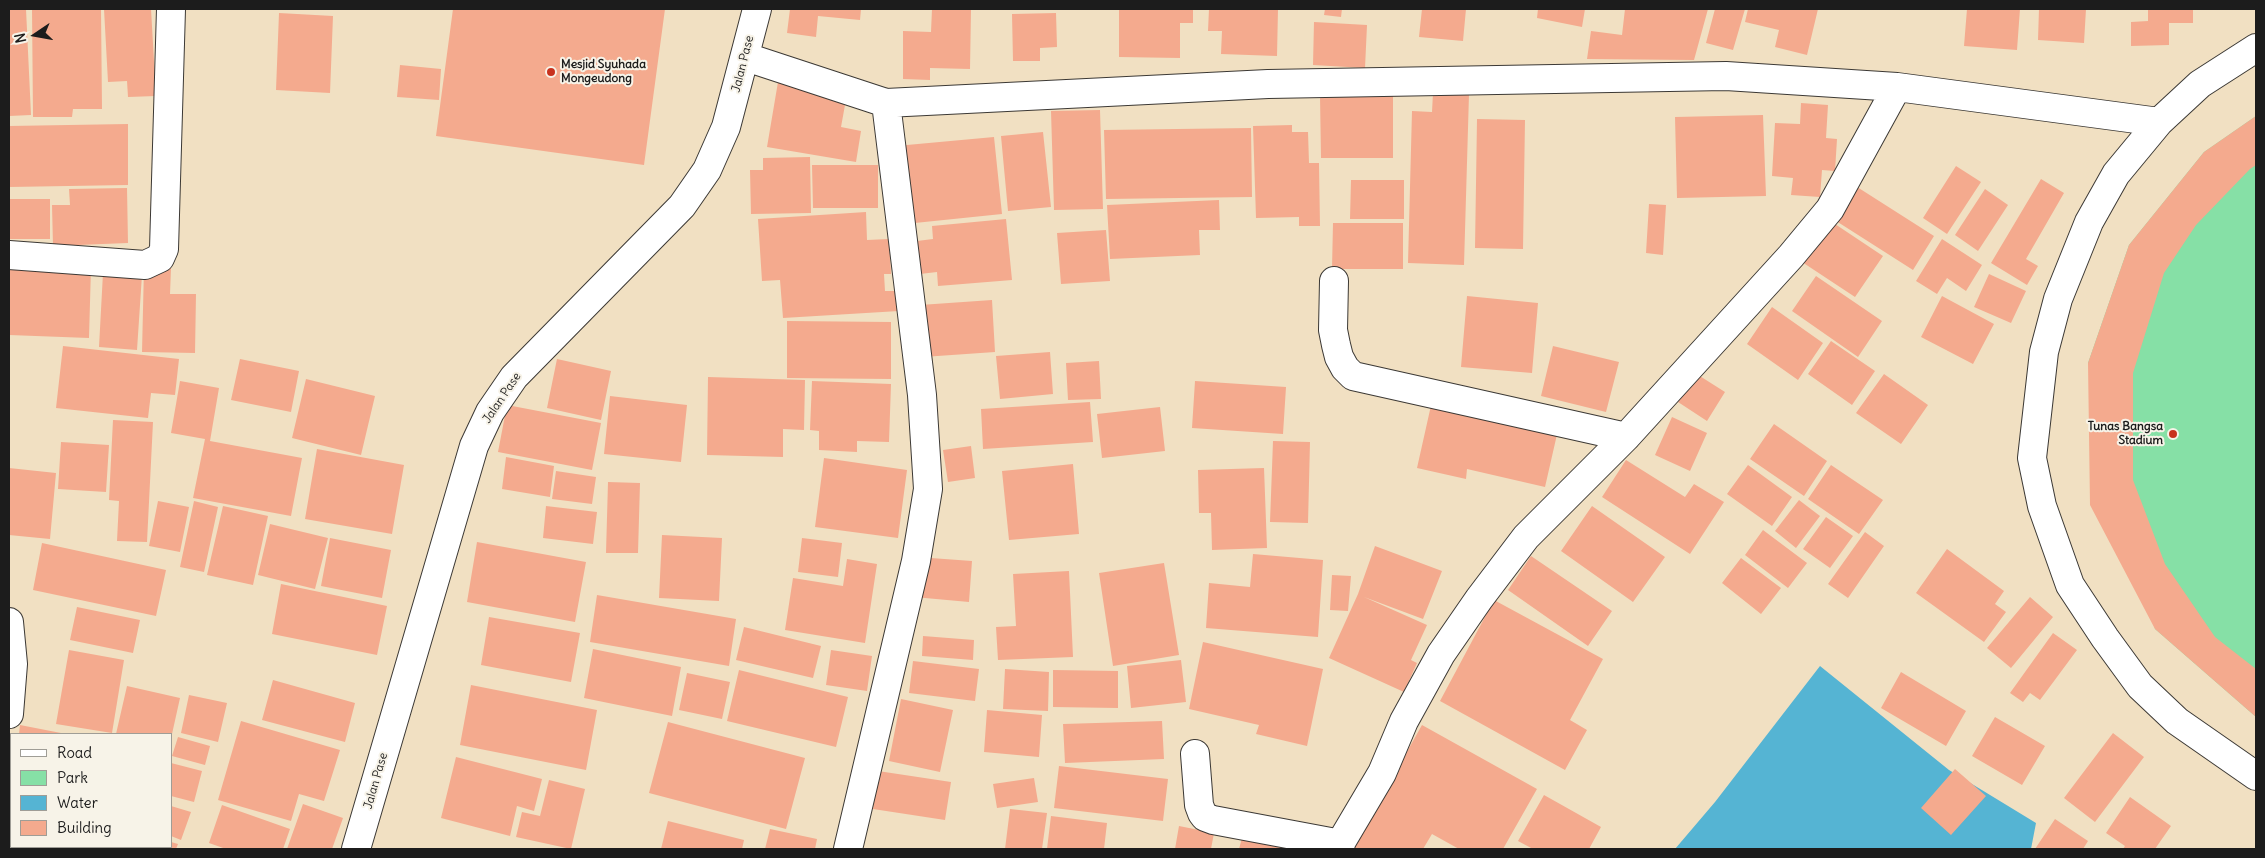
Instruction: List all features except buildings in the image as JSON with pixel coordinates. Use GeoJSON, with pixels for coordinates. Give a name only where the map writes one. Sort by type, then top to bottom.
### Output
{"type":"FeatureCollection","features":[{"type":"Feature","properties":{"kind":"street"},"geometry":{"type":"LineString","coordinates":[[9,256],[145,265],[160,258],[164,249],[171,9]]}},
{"type":"Feature","properties":{"kind":"street","name":"Jalan Pase"},"geometry":{"type":"LineString","coordinates":[[356,849],[463,478],[478,437],[490,412],[514,377],[682,206],[707,170],[726,128],[757,9]]}},
{"type":"Feature","properties":{"kind":"street"},"geometry":{"type":"LineString","coordinates":[[2256,48],[2200,84],[2158,122],[2116,174],[2089,222],[2058,298],[2044,352],[2032,458],[2042,506],[2070,584],[2105,638],[2140,686],[2177,721],[2256,776]]}},
{"type":"Feature","properties":{"kind":"street"},"geometry":{"type":"LineString","coordinates":[[746,57],[886,104],[1268,84],[1726,76],[1897,87],[2158,122]]}},
{"type":"Feature","properties":{"kind":"street"},"geometry":{"type":"LineString","coordinates":[[1195,754],[1199,805],[1205,816],[1213,820],[1339,847],[1382,773],[1404,721],[1437,662],[1479,599],[1526,537],[1626,437],[1791,256],[1830,209],[1897,87]]}},
{"type":"Feature","properties":{"kind":"street"},"geometry":{"type":"LineString","coordinates":[[848,849],[916,560],[928,489],[922,395],[886,104]]}},
{"type":"Feature","properties":{"kind":"street"},"geometry":{"type":"LineString","coordinates":[[1334,281],[1333,330],[1336,345],[1339,358],[1353,376],[1626,437]]}},
{"type":"Feature","properties":{"kind":"street"},"geometry":{"type":"LineString","coordinates":[[9,622],[13,664],[9,714]]}},
{"type":"Feature","properties":{"kind":"green space","name":"Tunas Bangsa Stadium"},"geometry":{"type":"Polygon","coordinates":[[[2256,116],[2256,717],[2155,629],[2088,363],[2129,245],[2204,152],[2256,116]]]}},
{"type":"Feature","properties":{"kind":"water"},"geometry":{"type":"Polygon","coordinates":[[[1820,666],[1949,770],[2036,823],[2031,849],[1675,849],[1715,802],[1820,666]]]}},
{"type":"Feature","properties":{"kind":"place","name":"Mesjid Syuhada Mongeudong"},"geometry":{"type":"Point","coordinates":[551,72]}},
{"type":"Feature","properties":{"kind":"place","name":"Tunas Bangsa Stadium"},"geometry":{"type":"Point","coordinates":[2173,434]}}]}
